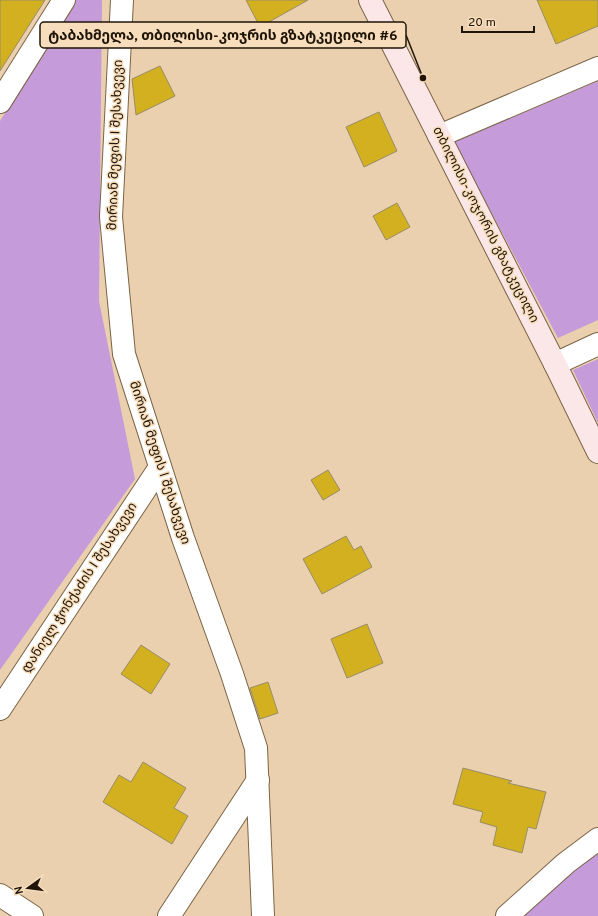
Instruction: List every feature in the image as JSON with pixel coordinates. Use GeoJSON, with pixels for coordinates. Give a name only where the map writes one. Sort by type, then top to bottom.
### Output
{"type":"FeatureCollection","features":[{"type":"Feature","properties":{"kind":"main road","name":"თბილისი-კოჯორის გზატკეცილი"},"geometry":{"type":"LineString","coordinates":[[370,0],[555,364],[598,452]]}},
{"type":"Feature","properties":{"kind":"street"},"geometry":{"type":"LineString","coordinates":[[0,102],[64,0]]}},
{"type":"Feature","properties":{"kind":"street","name":"მირიან მეფის I შესახვევი"},"geometry":{"type":"LineString","coordinates":[[122,0],[111,217],[124,354],[183,538],[232,674],[256,748],[263,916]]}},
{"type":"Feature","properties":{"kind":"street"},"geometry":{"type":"LineString","coordinates":[[439,136],[598,68]]}},
{"type":"Feature","properties":{"kind":"street"},"geometry":{"type":"LineString","coordinates":[[555,364],[598,344]]}},
{"type":"Feature","properties":{"kind":"street","name":"დანიელ ჭონქაძის I შესახვევი"},"geometry":{"type":"LineString","coordinates":[[0,709],[160,467]]}},
{"type":"Feature","properties":{"kind":"street"},"geometry":{"type":"LineString","coordinates":[[169,916],[258,780]]}},
{"type":"Feature","properties":{"kind":"street"},"geometry":{"type":"LineString","coordinates":[[507,916],[566,863],[598,839]]}},
{"type":"Feature","properties":{"kind":"street"},"geometry":{"type":"LineString","coordinates":[[0,895],[32,916]]}},
{"type":"Feature","properties":{"kind":"shaded area"},"geometry":{"type":"Polygon","coordinates":[[[75,0],[102,0],[99,301],[135,479],[0,670],[0,121],[75,0]]]}},
{"type":"Feature","properties":{"kind":"shaded area"},"geometry":{"type":"Polygon","coordinates":[[[598,81],[598,320],[558,338],[454,142],[598,81]]]}},
{"type":"Feature","properties":{"kind":"shaded area"},"geometry":{"type":"Polygon","coordinates":[[[598,359],[598,423],[573,370],[598,359]]]}},
{"type":"Feature","properties":{"kind":"shaded area"},"geometry":{"type":"Polygon","coordinates":[[[598,849],[598,916],[522,916],[598,849]]]}},
{"type":"Feature","properties":{"kind":"building"},"geometry":{"type":"Polygon","coordinates":[[[0,0],[45,0],[0,71],[0,0]]]}},
{"type":"Feature","properties":{"kind":"building"},"geometry":{"type":"Polygon","coordinates":[[[246,0],[308,0],[260,27],[246,0]]]}},
{"type":"Feature","properties":{"kind":"building"},"geometry":{"type":"Polygon","coordinates":[[[537,0],[598,0],[598,26],[556,44],[537,0]]]}},
{"type":"Feature","properties":{"kind":"building"},"geometry":{"type":"Polygon","coordinates":[[[160,66],[175,96],[136,115],[132,79],[160,66]]]}},
{"type":"Feature","properties":{"kind":"building"},"geometry":{"type":"Polygon","coordinates":[[[379,112],[397,151],[364,167],[346,127],[379,112]]]}},
{"type":"Feature","properties":{"kind":"building"},"geometry":{"type":"Polygon","coordinates":[[[397,203],[410,227],[386,240],[373,216],[397,203]]]}},
{"type":"Feature","properties":{"kind":"building"},"geometry":{"type":"Polygon","coordinates":[[[328,470],[340,490],[323,500],[311,480],[328,470]]]}},
{"type":"Feature","properties":{"kind":"building"},"geometry":{"type":"Polygon","coordinates":[[[346,536],[354,550],[361,546],[372,567],[322,594],[303,559],[346,536]]]}},
{"type":"Feature","properties":{"kind":"building"},"geometry":{"type":"Polygon","coordinates":[[[367,624],[383,663],[347,678],[331,639],[367,624]]]}},
{"type":"Feature","properties":{"kind":"building"},"geometry":{"type":"Polygon","coordinates":[[[141,645],[170,664],[151,694],[121,674],[141,645]]]}},
{"type":"Feature","properties":{"kind":"building"},"geometry":{"type":"Polygon","coordinates":[[[268,682],[278,713],[260,719],[250,688],[268,682]]]}},
{"type":"Feature","properties":{"kind":"building"},"geometry":{"type":"Polygon","coordinates":[[[143,762],[186,788],[174,808],[188,816],[172,844],[103,802],[119,775],[131,782],[143,762]]]}},
{"type":"Feature","properties":{"kind":"building"},"geometry":{"type":"Polygon","coordinates":[[[463,768],[512,781],[508,783],[546,792],[536,829],[528,827],[522,853],[493,845],[497,827],[480,822],[483,812],[453,804],[463,768]]]}},
{"type":"Feature","properties":{"kind":"place","name":"ტაბახმელა, თბილისი-კოჯრის გზატკეცილი #6"},"geometry":{"type":"Point","coordinates":[423,78]}}]}
